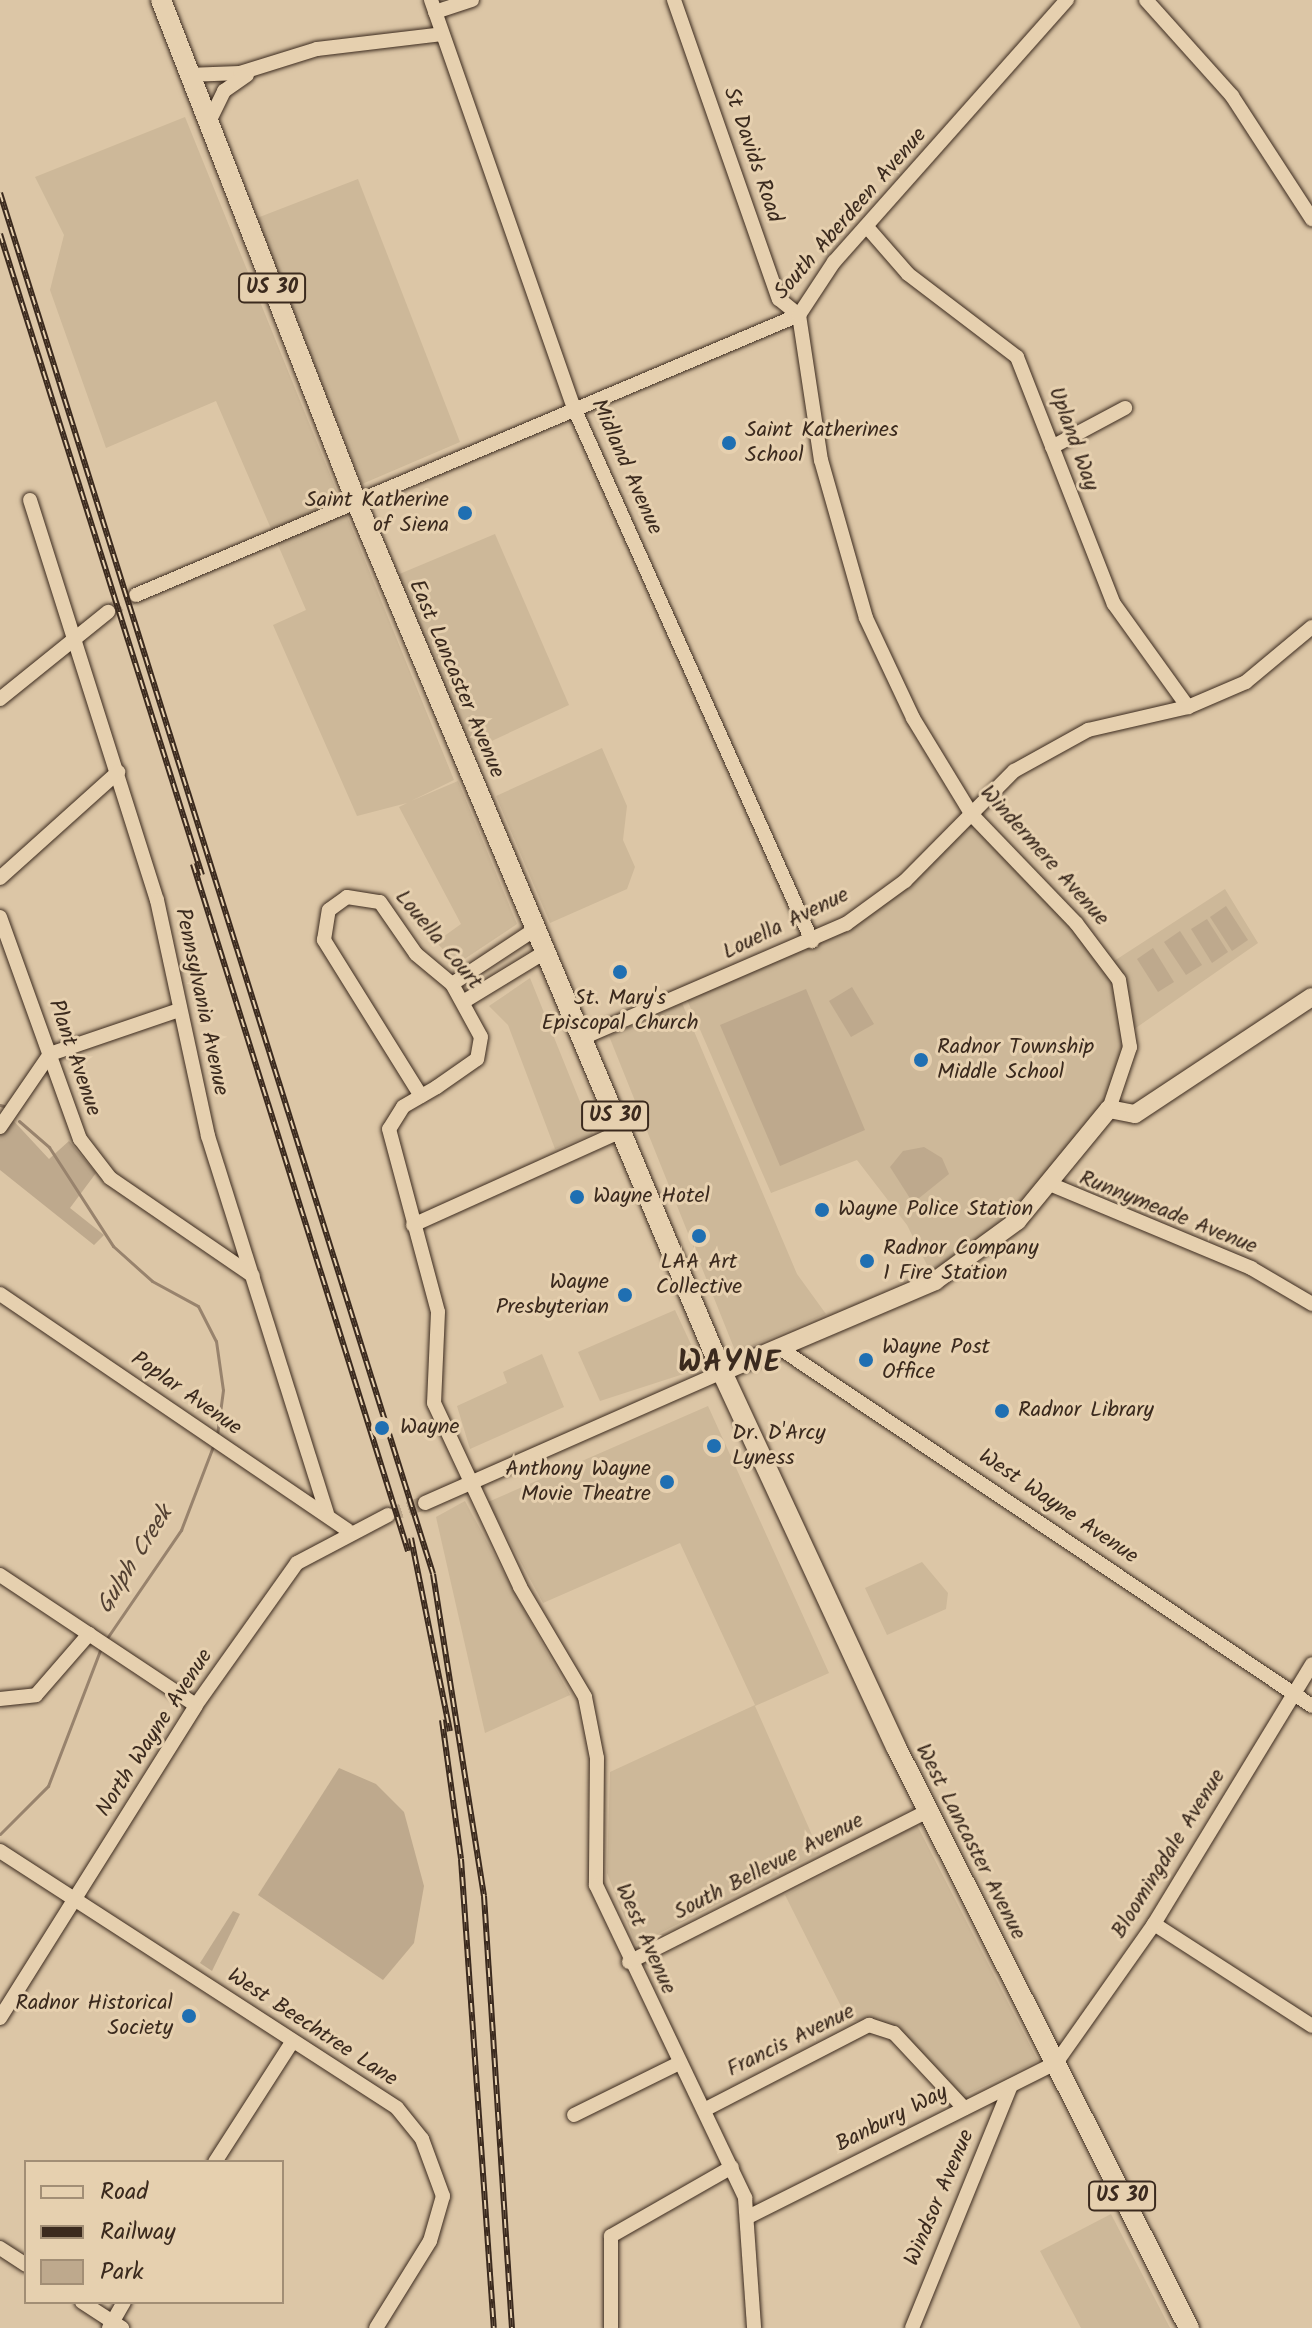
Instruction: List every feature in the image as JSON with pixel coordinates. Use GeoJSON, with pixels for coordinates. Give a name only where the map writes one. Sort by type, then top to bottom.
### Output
{"type":"FeatureCollection","features":[{"type":"Feature","properties":{"kind":"highway","name":"East Lancaster Avenue"},"geometry":{"type":"LineString","coordinates":[[161,0],[187,75],[356,501],[722,1372]]}},
{"type":"Feature","properties":{"kind":"highway","name":"West Lancaster Avenue"},"geometry":{"type":"LineString","coordinates":[[722,1372],[928,1811],[1189,2328]]}},
{"type":"Feature","properties":{"kind":"main road"},"geometry":{"type":"LineString","coordinates":[[722,1372],[935,1281],[995,1240],[1052,1185],[1109,1109],[1135,1114],[1312,997]]}},
{"type":"Feature","properties":{"kind":"street"},"geometry":{"type":"LineString","coordinates":[[433,6],[472,0]]}},
{"type":"Feature","properties":{"kind":"street","name":"St Davids Road"},"geometry":{"type":"LineString","coordinates":[[674,0],[779,299],[799,315]]}},
{"type":"Feature","properties":{"kind":"street","name":"South Aberdeen Avenue"},"geometry":{"type":"LineString","coordinates":[[136,595],[799,315],[867,227],[1067,0]]}},
{"type":"Feature","properties":{"kind":"street"},"geometry":{"type":"LineString","coordinates":[[1146,0],[1232,96],[1312,219]]}},
{"type":"Feature","properties":{"kind":"street","name":"Midland Avenue"},"geometry":{"type":"LineString","coordinates":[[433,6],[574,408],[812,941]]}},
{"type":"Feature","properties":{"kind":"street"},"geometry":{"type":"LineString","coordinates":[[187,75],[262,67],[317,49],[442,34]]}},
{"type":"Feature","properties":{"kind":"street"},"geometry":{"type":"LineString","coordinates":[[207,126],[224,91],[262,67]]}},
{"type":"Feature","properties":{"kind":"street","name":"Upland Way"},"geometry":{"type":"LineString","coordinates":[[867,227],[908,274],[1017,357],[1114,604],[1188,707]]}},
{"type":"Feature","properties":{"kind":"street","name":"Windermere Avenue"},"geometry":{"type":"LineString","coordinates":[[799,315],[821,460],[866,618],[913,718],[972,815],[1111,963],[1130,1047],[1109,1109]]}},
{"type":"Feature","properties":{"kind":"street"},"geometry":{"type":"LineString","coordinates":[[1052,447],[1125,408]]}},
{"type":"Feature","properties":{"kind":"street","name":"Pennsylvania Avenue"},"geometry":{"type":"LineString","coordinates":[[30,500],[157,900],[179,1010],[253,1276],[327,1514]]}},
{"type":"Feature","properties":{"kind":"street"},"geometry":{"type":"LineString","coordinates":[[0,699],[108,612]]}},
{"type":"Feature","properties":{"kind":"street","name":"Louella Avenue"},"geometry":{"type":"LineString","coordinates":[[582,1038],[812,941],[896,888],[1014,771],[1088,730],[1188,707],[1246,682],[1312,627]]}},
{"type":"Feature","properties":{"kind":"street"},"geometry":{"type":"LineString","coordinates":[[0,878],[118,772]]}},
{"type":"Feature","properties":{"kind":"street","name":"Louella Court"},"geometry":{"type":"LineString","coordinates":[[413,1225],[389,1129],[421,1096],[480,1054],[481,1037],[452,984],[416,954],[377,899],[353,896],[329,910],[323,930],[328,949],[421,1096]]}},
{"type":"Feature","properties":{"kind":"street","name":"Plant Avenue"},"geometry":{"type":"LineString","coordinates":[[0,917],[50,1054],[70,1120],[110,1178],[253,1276]]}},
{"type":"Feature","properties":{"kind":"street"},"geometry":{"type":"LineString","coordinates":[[452,984],[537,928]]}},
{"type":"Feature","properties":{"kind":"street"},"geometry":{"type":"LineString","coordinates":[[463,1002],[547,951]]}},
{"type":"Feature","properties":{"kind":"street"},"geometry":{"type":"LineString","coordinates":[[0,1127],[50,1054],[179,1010]]}},
{"type":"Feature","properties":{"kind":"street"},"geometry":{"type":"LineString","coordinates":[[413,1225],[621,1131]]}},
{"type":"Feature","properties":{"kind":"street","name":"Runnymeade Avenue"},"geometry":{"type":"LineString","coordinates":[[1052,1185],[1089,1206],[1251,1268],[1312,1304]]}},
{"type":"Feature","properties":{"kind":"street","name":"West Avenue"},"geometry":{"type":"LineString","coordinates":[[413,1225],[438,1312],[434,1403],[520,1587],[585,1697],[597,1758],[592,1861],[629,1962],[732,2167],[748,2217],[754,2328]]}},
{"type":"Feature","properties":{"kind":"street","name":"Poplar Avenue"},"geometry":{"type":"LineString","coordinates":[[0,1294],[347,1530]]}},
{"type":"Feature","properties":{"kind":"street","name":"West Wayne Avenue"},"geometry":{"type":"LineString","coordinates":[[778,1347],[1312,1706]]}},
{"type":"Feature","properties":{"kind":"street"},"geometry":{"type":"LineString","coordinates":[[425,1503],[722,1372]]}},
{"type":"Feature","properties":{"kind":"street","name":"North Wayne Avenue"},"geometry":{"type":"LineString","coordinates":[[0,2018],[196,1705],[297,1563],[347,1530],[388,1515]]}},
{"type":"Feature","properties":{"kind":"street"},"geometry":{"type":"LineString","coordinates":[[0,1575],[196,1705]]}},
{"type":"Feature","properties":{"kind":"street"},"geometry":{"type":"LineString","coordinates":[[0,1699],[36,1695],[89,1634]]}},
{"type":"Feature","properties":{"kind":"street","name":"Bloomingdale Avenue"},"geometry":{"type":"LineString","coordinates":[[1056,2063],[1154,1924],[1312,1664]]}},
{"type":"Feature","properties":{"kind":"street","name":"South Bellevue Avenue"},"geometry":{"type":"LineString","coordinates":[[629,1962],[928,1811]]}},
{"type":"Feature","properties":{"kind":"street","name":"West Beechtree Lane"},"geometry":{"type":"LineString","coordinates":[[0,1851],[397,2108],[422,2139],[443,2196],[430,2241],[376,2328]]}},
{"type":"Feature","properties":{"kind":"street"},"geometry":{"type":"LineString","coordinates":[[1154,1924],[1312,2026]]}},
{"type":"Feature","properties":{"kind":"street","name":"Francis Avenue"},"geometry":{"type":"LineString","coordinates":[[704,2110],[869,2025],[894,2033],[964,2108]]}},
{"type":"Feature","properties":{"kind":"street"},"geometry":{"type":"LineString","coordinates":[[216,2160],[292,2042]]}},
{"type":"Feature","properties":{"kind":"street"},"geometry":{"type":"LineString","coordinates":[[574,2115],[679,2063]]}},
{"type":"Feature","properties":{"kind":"street","name":"Banbury Way"},"geometry":{"type":"LineString","coordinates":[[748,2217],[1056,2063]]}},
{"type":"Feature","properties":{"kind":"street","name":"Windsor Avenue"},"geometry":{"type":"LineString","coordinates":[[912,2328],[1011,2086]]}},
{"type":"Feature","properties":{"kind":"street"},"geometry":{"type":"LineString","coordinates":[[611,2328],[611,2236],[732,2167]]}},
{"type":"Feature","properties":{"kind":"street"},"geometry":{"type":"LineString","coordinates":[[0,2248],[24,2264]]}},
{"type":"Feature","properties":{"kind":"street"},"geometry":{"type":"LineString","coordinates":[[85,2304],[114,2326],[123,2304]]}},
{"type":"Feature","properties":{"kind":"shaded area"},"geometry":{"type":"Polygon","coordinates":[[[185,117],[454,780],[411,801],[458,781],[517,924],[457,964],[436,942],[461,924],[399,807],[407,803],[357,816],[273,625],[306,610],[216,401],[106,448],[50,290],[64,235],[35,177],[185,117]]]}},
{"type":"Feature","properties":{"kind":"shaded area"},"geometry":{"type":"Polygon","coordinates":[[[358,179],[460,442],[362,484],[257,218],[358,179]]]}},
{"type":"Feature","properties":{"kind":"shaded area"},"geometry":{"type":"Polygon","coordinates":[[[495,534],[569,705],[470,751],[397,575],[495,534]]]}},
{"type":"Feature","properties":{"kind":"shaded area"},"geometry":{"type":"Polygon","coordinates":[[[602,748],[627,806],[623,840],[635,867],[627,889],[550,923],[496,796],[602,748]]]}},
{"type":"Feature","properties":{"kind":"shaded area","name":"Radnor Township Middle School"},"geometry":{"type":"Polygon","coordinates":[[[972,815],[1111,963],[1225,889],[1258,943],[1130,1032],[1124,1079],[1061,1174],[935,1281],[907,1225],[857,1160],[771,1193],[685,995],[846,924],[972,815]]]}},
{"type":"Feature","properties":{"kind":"shaded area"},"geometry":{"type":"Polygon","coordinates":[[[530,978],[593,1134],[555,1149],[508,1025],[489,1006],[530,978]]]}},
{"type":"Feature","properties":{"kind":"shaded area"},"geometry":{"type":"Polygon","coordinates":[[[682,1003],[797,1274],[826,1314],[736,1353],[609,1036],[682,1003]]]}},
{"type":"Feature","properties":{"kind":"shaded area"},"geometry":{"type":"Polygon","coordinates":[[[675,1310],[702,1368],[600,1401],[578,1352],[675,1310]]]}},
{"type":"Feature","properties":{"kind":"shaded area"},"geometry":{"type":"Polygon","coordinates":[[[542,1354],[564,1407],[470,1449],[457,1406],[507,1383],[503,1372],[542,1354]]]}},
{"type":"Feature","properties":{"kind":"shaded area"},"geometry":{"type":"Polygon","coordinates":[[[708,1406],[829,1673],[755,1706],[820,1853],[636,1945],[607,1873],[610,1772],[755,1705],[680,1543],[543,1603],[488,1502],[708,1406]]]}},
{"type":"Feature","properties":{"kind":"shaded area"},"geometry":{"type":"Polygon","coordinates":[[[465,1501],[570,1695],[485,1733],[436,1517],[465,1501]]]}},
{"type":"Feature","properties":{"kind":"shaded area"},"geometry":{"type":"Polygon","coordinates":[[[922,1562],[948,1593],[946,1609],[887,1635],[865,1588],[922,1562]]]}},
{"type":"Feature","properties":{"kind":"shaded area"},"geometry":{"type":"Polygon","coordinates":[[[917,1825],[1038,2061],[961,2097],[897,2026],[848,2020],[785,1895],[917,1825]]]}},
{"type":"Feature","properties":{"kind":"shaded area"},"geometry":{"type":"Polygon","coordinates":[[[1111,2214],[1170,2328],[1081,2328],[1040,2251],[1111,2214]]]}},
{"type":"Feature","properties":{"kind":"green space"},"geometry":{"type":"Polygon","coordinates":[[[1226,906],[1248,940],[1232,951],[1210,917],[1226,906]]]}},
{"type":"Feature","properties":{"kind":"green space"},"geometry":{"type":"Polygon","coordinates":[[[1207,919],[1228,952],[1212,963],[1191,929],[1207,919]]]}},
{"type":"Feature","properties":{"kind":"green space"},"geometry":{"type":"Polygon","coordinates":[[[1180,931],[1202,965],[1186,975],[1164,942],[1180,931]]]}},
{"type":"Feature","properties":{"kind":"green space"},"geometry":{"type":"Polygon","coordinates":[[[1153,948],[1174,982],[1158,992],[1137,959],[1153,948]]]}},
{"type":"Feature","properties":{"kind":"green space"},"geometry":{"type":"Polygon","coordinates":[[[852,987],[874,1024],[851,1037],[829,1001],[852,987]]]}},
{"type":"Feature","properties":{"kind":"green space"},"geometry":{"type":"Polygon","coordinates":[[[806,989],[865,1130],[780,1166],[720,1025],[806,989]]]}},
{"type":"Feature","properties":{"kind":"green space"},"geometry":{"type":"Polygon","coordinates":[[[10,1117],[49,1159],[69,1141],[96,1173],[70,1208],[104,1235],[94,1245],[0,1170],[0,1132],[10,1117]]]}},
{"type":"Feature","properties":{"kind":"green space"},"geometry":{"type":"Polygon","coordinates":[[[924,1147],[942,1158],[949,1174],[913,1203],[890,1167],[903,1151],[924,1147]]]}},
{"type":"Feature","properties":{"kind":"green space"},"geometry":{"type":"Polygon","coordinates":[[[339,1768],[376,1784],[404,1812],[424,1886],[414,1943],[383,1980],[258,1895],[339,1768]]]}},
{"type":"Feature","properties":{"kind":"green space"},"geometry":{"type":"Polygon","coordinates":[[[233,1911],[240,1914],[212,1971],[200,1963],[233,1911]]]}},
{"type":"Feature","properties":{"kind":"waterway","name":"Gulph Creek"},"geometry":{"type":"LineString","coordinates":[[0,1105],[4,1106]]}},
{"type":"Feature","properties":{"kind":"waterway","name":"Gulph Creek"},"geometry":{"type":"LineString","coordinates":[[19,1121],[49,1147],[113,1246],[152,1281],[198,1306],[216,1341],[223,1390],[217,1435]]}},
{"type":"Feature","properties":{"kind":"waterway","name":"Gulph Creek"},"geometry":{"type":"LineString","coordinates":[[105,1641],[181,1530],[213,1446]]}},
{"type":"Feature","properties":{"kind":"waterway","name":"Gulph Creek"},"geometry":{"type":"LineString","coordinates":[[0,1834],[48,1786],[101,1648]]}},
{"type":"Feature","properties":{"kind":"tunnel"},"geometry":{"type":"LineString","coordinates":[[108,612],[136,595]]}},
{"type":"Feature","properties":{"kind":"tunnel"},"geometry":{"type":"LineString","coordinates":[[388,1515],[425,1503]]}},
{"type":"Feature","properties":{"kind":"railway"},"geometry":{"type":"LineString","coordinates":[[0,193],[433,1574],[484,1896],[512,2328]]}},
{"type":"Feature","properties":{"kind":"railway"},"geometry":{"type":"LineString","coordinates":[[0,234],[202,875]]}},
{"type":"Feature","properties":{"kind":"railway"},"geometry":{"type":"LineString","coordinates":[[193,864],[408,1551]]}},
{"type":"Feature","properties":{"kind":"railway"},"geometry":{"type":"LineString","coordinates":[[411,1538],[450,1731]]}},
{"type":"Feature","properties":{"kind":"railway"},"geometry":{"type":"LineString","coordinates":[[442,1720],[461,1859],[494,2328]]}},
{"type":"Feature","properties":{"kind":"place","name":"Saint Katherines School"},"geometry":{"type":"Point","coordinates":[729,443]}},
{"type":"Feature","properties":{"kind":"place","name":"Saint Katherine of Siena"},"geometry":{"type":"Point","coordinates":[465,513]}},
{"type":"Feature","properties":{"kind":"place","name":"St. Mary's Episcopal Church"},"geometry":{"type":"Point","coordinates":[620,972]}},
{"type":"Feature","properties":{"kind":"place","name":"Radnor Township Middle School"},"geometry":{"type":"Point","coordinates":[921,1060]}},
{"type":"Feature","properties":{"kind":"place","name":"Wayne Hotel"},"geometry":{"type":"Point","coordinates":[577,1197]}},
{"type":"Feature","properties":{"kind":"place","name":"Wayne Police Station"},"geometry":{"type":"Point","coordinates":[822,1210]}},
{"type":"Feature","properties":{"kind":"place","name":"LAA Art Collective"},"geometry":{"type":"Point","coordinates":[699,1236]}},
{"type":"Feature","properties":{"kind":"place","name":"Radnor Company 1 Fire Station"},"geometry":{"type":"Point","coordinates":[867,1261]}},
{"type":"Feature","properties":{"kind":"place","name":"Wayne Presbyterian"},"geometry":{"type":"Point","coordinates":[625,1295]}},
{"type":"Feature","properties":{"kind":"place","name":"Wayne Post Office"},"geometry":{"type":"Point","coordinates":[866,1360]}},
{"type":"Feature","properties":{"kind":"place","name":"Radnor Library"},"geometry":{"type":"Point","coordinates":[1002,1411]}},
{"type":"Feature","properties":{"kind":"place","name":"Wayne"},"geometry":{"type":"Point","coordinates":[382,1428]}},
{"type":"Feature","properties":{"kind":"place","name":"Dr. D'Arcy Lyness"},"geometry":{"type":"Point","coordinates":[714,1446]}},
{"type":"Feature","properties":{"kind":"place","name":"Anthony Wayne Movie Theatre"},"geometry":{"type":"Point","coordinates":[667,1482]}},
{"type":"Feature","properties":{"kind":"place","name":"Radnor Historical Society"},"geometry":{"type":"Point","coordinates":[189,2016]}},
{"type":"Feature","properties":{"kind":"district","name":"WAYNE"},"geometry":{"type":"Point","coordinates":[730,1363]}}]}
